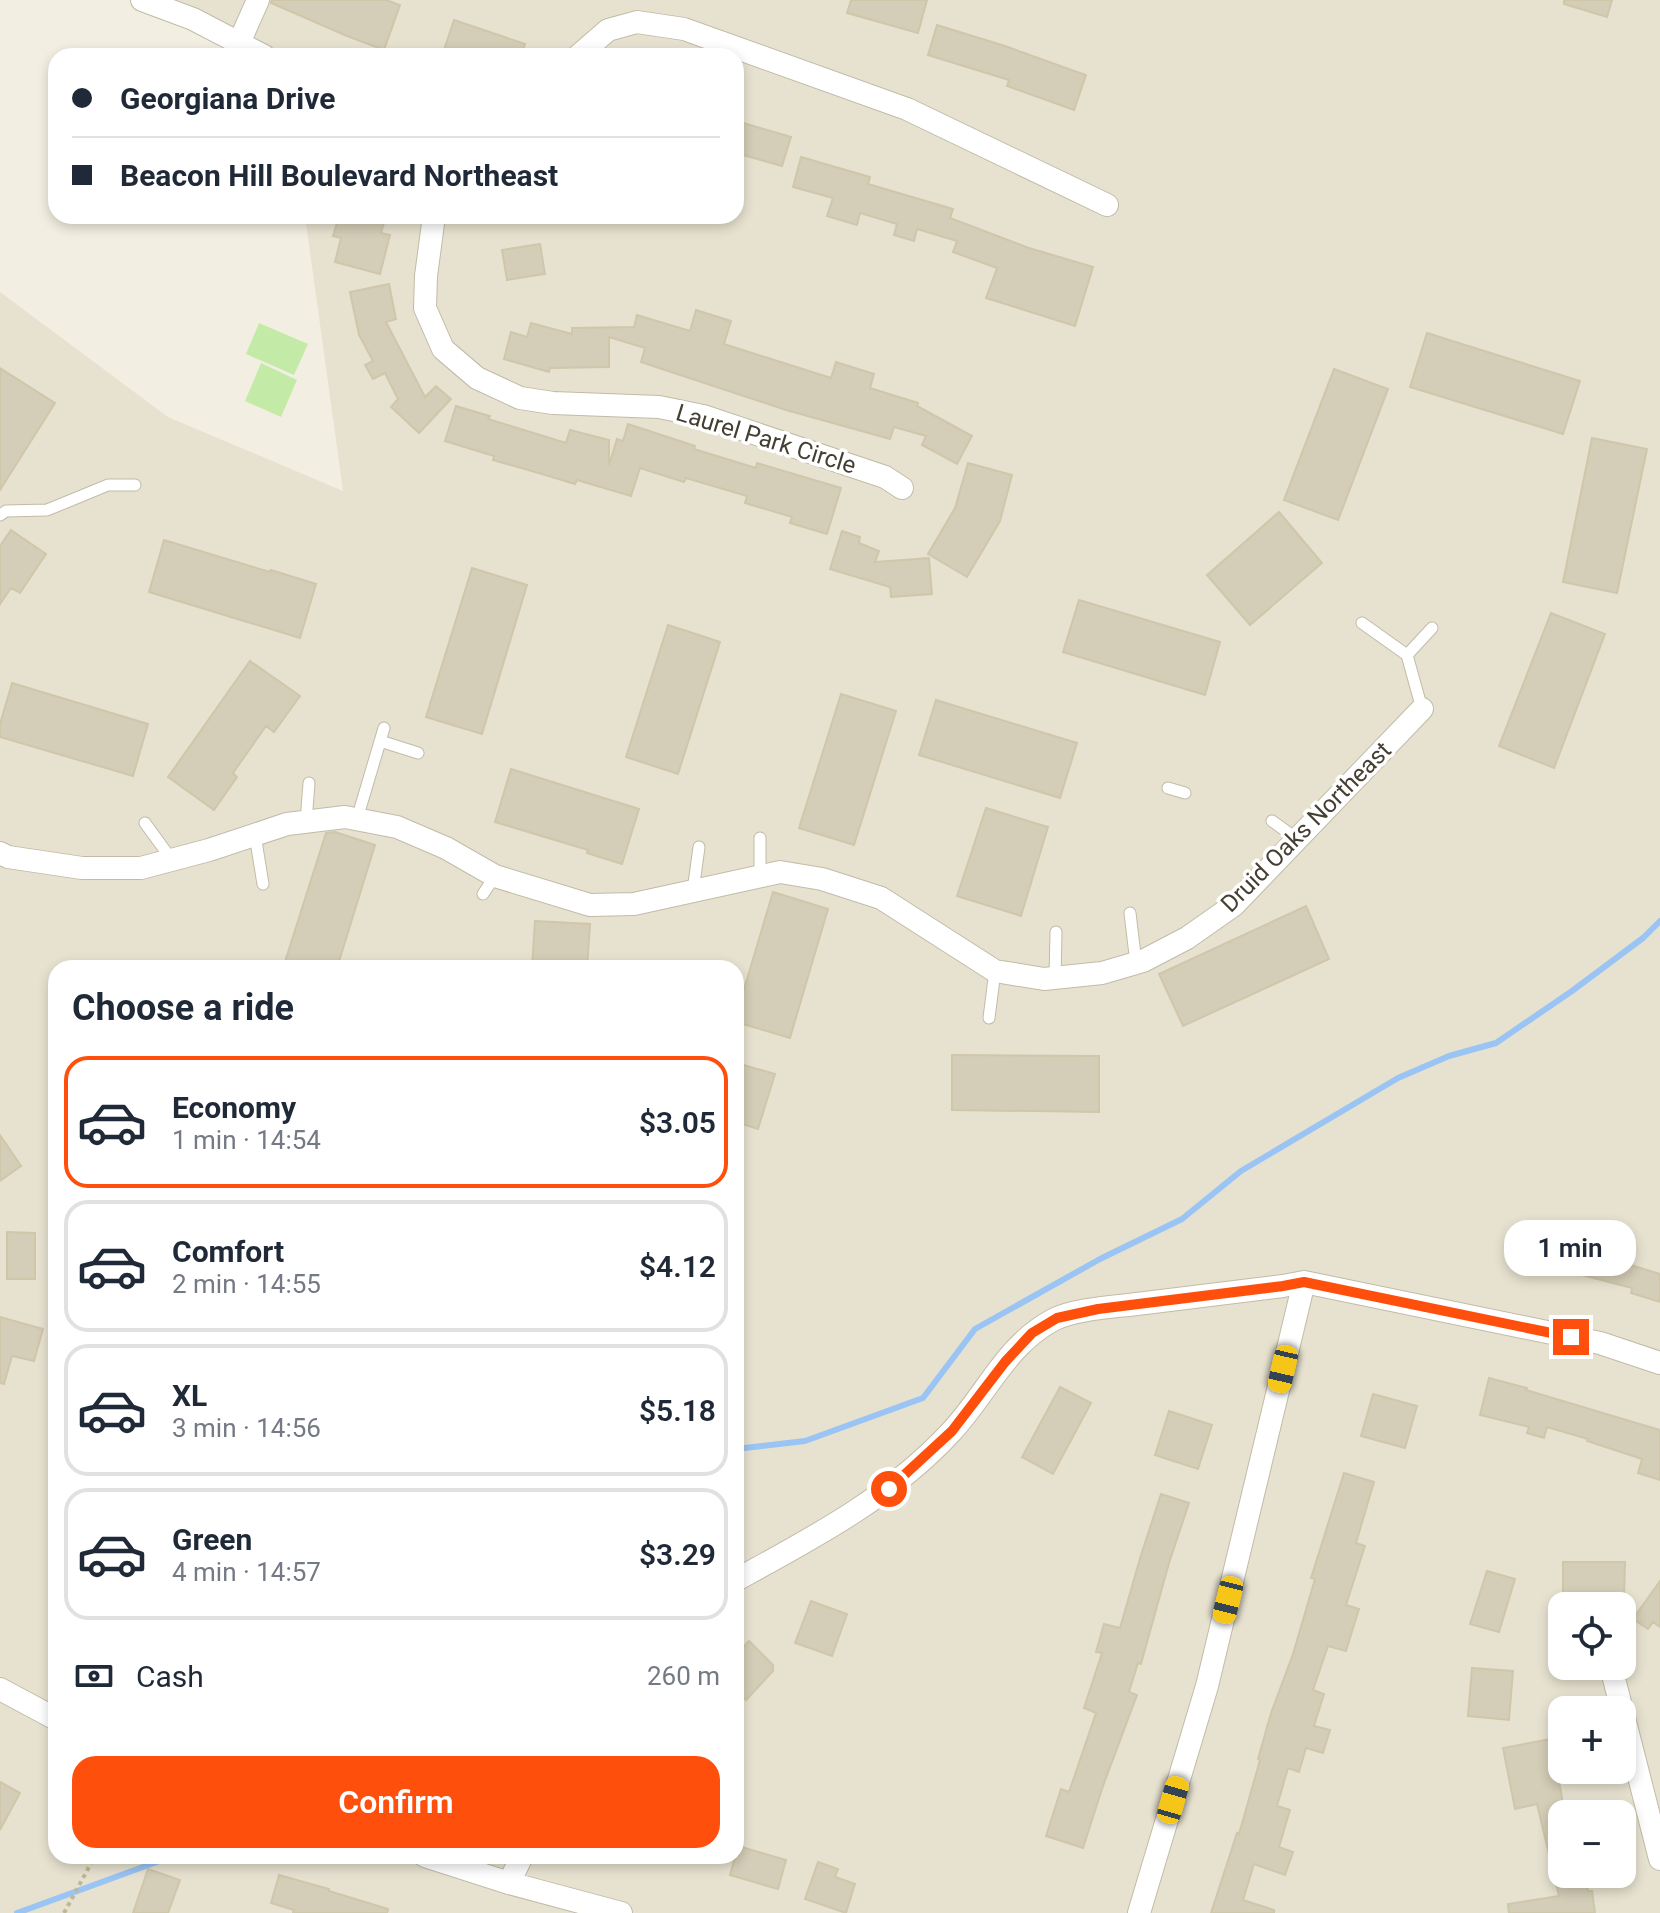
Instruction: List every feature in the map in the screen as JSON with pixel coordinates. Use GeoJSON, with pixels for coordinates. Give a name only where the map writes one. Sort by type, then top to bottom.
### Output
{"type":"FeatureCollection","features":[{"type":"Feature","properties":{"kind":"street"},"geometry":{"type":"LineString","coordinates":[[142,0],[193,19],[249,48]]}},
{"type":"Feature","properties":{"kind":"street"},"geometry":{"type":"LineString","coordinates":[[239,43],[258,0]]}},
{"type":"Feature","properties":{"kind":"street"},"geometry":{"type":"LineString","coordinates":[[587,48],[608,30],[637,22],[684,29],[737,48]]}},
{"type":"Feature","properties":{"kind":"street"},"geometry":{"type":"LineString","coordinates":[[744,51],[907,109],[1107,205]]}},
{"type":"Feature","properties":{"kind":"street","name":"Laurel Park Circle"},"geometry":{"type":"LineString","coordinates":[[433,224],[425,308],[443,349],[477,378],[520,398],[553,403],[659,407],[703,416],[885,477],[902,488]]}},
{"type":"Feature","properties":{"kind":"street","name":"Druid Oaks Northeast"},"geometry":{"type":"LineString","coordinates":[[0,853],[8,857],[82,868],[141,868],[287,824],[345,817],[397,827],[446,848],[489,885],[590,905],[634,904],[780,872],[822,879],[881,898],[995,971],[1055,978],[1102,973],[1136,963],[1187,938],[1234,905],[1422,709]]}},
{"type":"Feature","properties":{"kind":"street"},"geometry":{"type":"LineString","coordinates":[[1139,1913],[1207,1686],[1304,1282]]}},
{"type":"Feature","properties":{"kind":"street"},"geometry":{"type":"LineString","coordinates":[[744,1576],[822,1533],[889,1489],[952,1431],[1005,1362],[1032,1333],[1057,1318],[1098,1309],[1304,1282],[1600,1343],[1660,1363]]}},
{"type":"Feature","properties":{"kind":"street"},"geometry":{"type":"LineString","coordinates":[[1614,1680],[1660,1859]]}},
{"type":"Feature","properties":{"kind":"street"},"geometry":{"type":"LineString","coordinates":[[0,1689],[48,1715]]}},
{"type":"Feature","properties":{"kind":"street"},"geometry":{"type":"LineString","coordinates":[[450,1864],[621,1913]]}},
{"type":"Feature","properties":{"kind":"street"},"geometry":{"type":"LineString","coordinates":[[509,1883],[518,1864]]}},
{"type":"Feature","properties":{"kind":"lane"},"geometry":{"type":"LineString","coordinates":[[0,515],[6,511],[47,510],[108,485],[135,485]]}},
{"type":"Feature","properties":{"kind":"lane"},"geometry":{"type":"LineString","coordinates":[[1362,623],[1407,655],[1422,709]]}},
{"type":"Feature","properties":{"kind":"lane"},"geometry":{"type":"LineString","coordinates":[[1407,655],[1432,628]]}},
{"type":"Feature","properties":{"kind":"lane"},"geometry":{"type":"LineString","coordinates":[[357,819],[384,728]]}},
{"type":"Feature","properties":{"kind":"lane"},"geometry":{"type":"LineString","coordinates":[[380,741],[418,753]]}},
{"type":"Feature","properties":{"kind":"lane"},"geometry":{"type":"LineString","coordinates":[[306,822],[309,783]]}},
{"type":"Feature","properties":{"kind":"lane"},"geometry":{"type":"LineString","coordinates":[[1168,788],[1185,793]]}},
{"type":"Feature","properties":{"kind":"lane"},"geometry":{"type":"LineString","coordinates":[[1272,821],[1297,839]]}},
{"type":"Feature","properties":{"kind":"lane"},"geometry":{"type":"LineString","coordinates":[[145,823],[172,860]]}},
{"type":"Feature","properties":{"kind":"lane"},"geometry":{"type":"LineString","coordinates":[[255,835],[263,884]]}},
{"type":"Feature","properties":{"kind":"lane"},"geometry":{"type":"LineString","coordinates":[[760,838],[760,876]]}},
{"type":"Feature","properties":{"kind":"lane"},"geometry":{"type":"LineString","coordinates":[[693,891],[699,847]]}},
{"type":"Feature","properties":{"kind":"lane"},"geometry":{"type":"LineString","coordinates":[[1130,913],[1136,963]]}},
{"type":"Feature","properties":{"kind":"lane"},"geometry":{"type":"LineString","coordinates":[[1055,978],[1056,932]]}},
{"type":"Feature","properties":{"kind":"lane"},"geometry":{"type":"LineString","coordinates":[[989,1018],[995,971]]}},
{"type":"Feature","properties":{"kind":"path"},"geometry":{"type":"LineString","coordinates":[[64,1913],[91,1864]]}},
{"type":"Feature","properties":{"kind":"shaded area"},"geometry":{"type":"Polygon","coordinates":[[[163,0],[1660,0],[1660,1913],[0,1913],[0,292],[168,417],[343,491],[306,224],[744,224],[744,48],[264,48],[163,0]]]}},
{"type":"Feature","properties":{"kind":"green space"},"geometry":{"type":"Polygon","coordinates":[[[259,323],[308,344],[294,375],[246,354],[259,323]]]}},
{"type":"Feature","properties":{"kind":"green space"},"geometry":{"type":"Polygon","coordinates":[[[261,363],[297,380],[281,417],[245,401],[261,363]]]}},
{"type":"Feature","properties":{"kind":"building"},"geometry":{"type":"Polygon","coordinates":[[[272,0],[386,0],[400,5],[385,48],[379,48],[271,3],[272,0]]]}},
{"type":"Feature","properties":{"kind":"building"},"geometry":{"type":"Polygon","coordinates":[[[851,0],[927,0],[918,33],[847,13],[851,0]]]}},
{"type":"Feature","properties":{"kind":"building"},"geometry":{"type":"Polygon","coordinates":[[[1564,0],[1612,0],[1607,17],[1564,4],[1564,0]]]}},
{"type":"Feature","properties":{"kind":"building"},"geometry":{"type":"Polygon","coordinates":[[[454,20],[525,44],[524,48],[445,48],[454,20]]]}},
{"type":"Feature","properties":{"kind":"building"},"geometry":{"type":"Polygon","coordinates":[[[937,25],[1086,75],[1074,110],[1007,86],[1009,80],[928,55],[937,25]]]}},
{"type":"Feature","properties":{"kind":"building"},"geometry":{"type":"Polygon","coordinates":[[[744,123],[791,137],[782,166],[744,155],[744,123]]]}},
{"type":"Feature","properties":{"kind":"building"},"geometry":{"type":"Polygon","coordinates":[[[801,157],[870,177],[868,184],[953,209],[950,218],[1029,248],[1093,267],[1075,326],[986,298],[997,268],[953,252],[957,241],[917,229],[914,241],[894,235],[897,224],[860,213],[857,225],[827,216],[833,198],[793,187],[801,157]]]}},
{"type":"Feature","properties":{"kind":"building"},"geometry":{"type":"Polygon","coordinates":[[[337,224],[384,224],[381,233],[390,235],[380,274],[335,262],[341,238],[333,236],[337,224]]]}},
{"type":"Feature","properties":{"kind":"building"},"geometry":{"type":"Polygon","coordinates":[[[540,244],[545,274],[507,280],[502,250],[540,244]]]}},
{"type":"Feature","properties":{"kind":"building"},"geometry":{"type":"Polygon","coordinates":[[[389,284],[396,319],[386,322],[425,397],[436,386],[451,399],[419,433],[391,407],[398,399],[385,373],[373,379],[365,365],[373,361],[359,335],[350,292],[389,284]]]}},
{"type":"Feature","properties":{"kind":"building"},"geometry":{"type":"Polygon","coordinates":[[[696,310],[731,321],[724,344],[831,378],[836,362],[874,374],[870,388],[918,403],[917,406],[972,436],[957,464],[922,445],[926,436],[894,427],[890,439],[786,410],[641,362],[645,348],[609,337],[609,367],[550,368],[549,372],[504,359],[511,332],[527,337],[531,323],[572,334],[572,328],[634,327],[637,315],[690,331],[696,310]]]}},
{"type":"Feature","properties":{"kind":"building"},"geometry":{"type":"Polygon","coordinates":[[[1427,333],[1580,381],[1563,434],[1410,387],[1427,333]]]}},
{"type":"Feature","properties":{"kind":"building"},"geometry":{"type":"Polygon","coordinates":[[[0,368],[55,403],[0,490],[0,368]]]}},
{"type":"Feature","properties":{"kind":"building"},"geometry":{"type":"Polygon","coordinates":[[[1334,369],[1388,389],[1338,520],[1284,500],[1334,369]]]}},
{"type":"Feature","properties":{"kind":"building"},"geometry":{"type":"Polygon","coordinates":[[[456,406],[566,443],[570,430],[609,440],[609,465],[617,439],[623,441],[628,424],[756,468],[757,463],[841,488],[827,534],[790,523],[792,517],[745,503],[747,496],[686,478],[684,482],[640,468],[631,496],[577,480],[575,484],[493,460],[494,456],[445,441],[456,406]]]}},
{"type":"Feature","properties":{"kind":"building"},"geometry":{"type":"Polygon","coordinates":[[[1592,438],[1647,449],[1617,593],[1563,582],[1592,438]]]}},
{"type":"Feature","properties":{"kind":"building"},"geometry":{"type":"Polygon","coordinates":[[[968,463],[1012,475],[1000,521],[967,577],[928,554],[955,508],[968,463]]]}},
{"type":"Feature","properties":{"kind":"building"},"geometry":{"type":"Polygon","coordinates":[[[1279,512],[1322,563],[1250,625],[1207,575],[1279,512]]]}},
{"type":"Feature","properties":{"kind":"building"},"geometry":{"type":"Polygon","coordinates":[[[11,530],[46,554],[20,593],[11,588],[0,604],[0,546],[11,530]]]}},
{"type":"Feature","properties":{"kind":"building"},"geometry":{"type":"Polygon","coordinates":[[[842,531],[860,537],[859,543],[879,551],[875,562],[929,558],[932,594],[891,597],[890,587],[830,569],[842,531]]]}},
{"type":"Feature","properties":{"kind":"building"},"geometry":{"type":"Polygon","coordinates":[[[164,540],[316,584],[300,638],[149,592],[164,540]]]}},
{"type":"Feature","properties":{"kind":"building"},"geometry":{"type":"Polygon","coordinates":[[[472,568],[527,585],[482,734],[426,717],[472,568]]]}},
{"type":"Feature","properties":{"kind":"building"},"geometry":{"type":"Polygon","coordinates":[[[1079,600],[1220,642],[1205,695],[1063,652],[1079,600]]]}},
{"type":"Feature","properties":{"kind":"building"},"geometry":{"type":"Polygon","coordinates":[[[1551,613],[1605,634],[1554,768],[1499,746],[1551,613]]]}},
{"type":"Feature","properties":{"kind":"building"},"geometry":{"type":"Polygon","coordinates":[[[668,625],[720,642],[678,774],[626,757],[668,625]]]}},
{"type":"Feature","properties":{"kind":"building"},"geometry":{"type":"Polygon","coordinates":[[[250,661],[300,696],[274,732],[266,726],[233,773],[237,777],[214,810],[168,777],[250,661]]]}},
{"type":"Feature","properties":{"kind":"building"},"geometry":{"type":"Polygon","coordinates":[[[12,683],[148,724],[133,776],[0,737],[0,724],[12,683]]]}},
{"type":"Feature","properties":{"kind":"building"},"geometry":{"type":"Polygon","coordinates":[[[841,694],[896,711],[854,845],[799,828],[841,694]]]}},
{"type":"Feature","properties":{"kind":"building"},"geometry":{"type":"Polygon","coordinates":[[[936,700],[1077,743],[1060,798],[919,755],[936,700]]]}},
{"type":"Feature","properties":{"kind":"building"},"geometry":{"type":"Polygon","coordinates":[[[511,769],[639,809],[622,864],[587,853],[588,850],[495,822],[511,769]]]}},
{"type":"Feature","properties":{"kind":"building"},"geometry":{"type":"Polygon","coordinates":[[[986,808],[1048,827],[1021,916],[957,896],[986,808]]]}},
{"type":"Feature","properties":{"kind":"building"},"geometry":{"type":"Polygon","coordinates":[[[335,832],[375,845],[339,960],[286,960],[326,833],[335,832]]]}},
{"type":"Feature","properties":{"kind":"building"},"geometry":{"type":"Polygon","coordinates":[[[773,892],[828,909],[790,1038],[744,1024],[744,989],[773,892]]]}},
{"type":"Feature","properties":{"kind":"building"},"geometry":{"type":"Polygon","coordinates":[[[1306,906],[1329,959],[1183,1026],[1159,974],[1306,906]]]}},
{"type":"Feature","properties":{"kind":"building"},"geometry":{"type":"Polygon","coordinates":[[[535,921],[590,924],[588,960],[533,960],[535,921]]]}},
{"type":"Feature","properties":{"kind":"building"},"geometry":{"type":"Polygon","coordinates":[[[952,1055],[1099,1056],[1099,1112],[952,1110],[952,1055]]]}},
{"type":"Feature","properties":{"kind":"building"},"geometry":{"type":"Polygon","coordinates":[[[744,1065],[775,1074],[758,1129],[744,1125],[744,1065]]]}},
{"type":"Feature","properties":{"kind":"building"},"geometry":{"type":"Polygon","coordinates":[[[0,1135],[21,1166],[0,1181],[0,1135]]]}},
{"type":"Feature","properties":{"kind":"building"},"geometry":{"type":"Polygon","coordinates":[[[1538,1224],[1571,1233],[1568,1243],[1622,1258],[1621,1262],[1660,1274],[1660,1302],[1631,1293],[1632,1288],[1528,1261],[1538,1224]]]}},
{"type":"Feature","properties":{"kind":"building"},"geometry":{"type":"Polygon","coordinates":[[[7,1232],[35,1233],[35,1279],[7,1279],[7,1232]]]}},
{"type":"Feature","properties":{"kind":"building"},"geometry":{"type":"Polygon","coordinates":[[[0,1317],[43,1329],[34,1361],[12,1356],[4,1384],[0,1383],[0,1317]]]}},
{"type":"Feature","properties":{"kind":"building"},"geometry":{"type":"Polygon","coordinates":[[[1489,1378],[1660,1430],[1660,1480],[1638,1473],[1642,1459],[1588,1439],[1547,1427],[1544,1438],[1527,1433],[1529,1427],[1480,1415],[1489,1378]]]}},
{"type":"Feature","properties":{"kind":"building"},"geometry":{"type":"Polygon","coordinates":[[[1060,1387],[1091,1403],[1053,1474],[1022,1457],[1060,1387]]]}},
{"type":"Feature","properties":{"kind":"building"},"geometry":{"type":"Polygon","coordinates":[[[1373,1394],[1417,1406],[1405,1448],[1361,1436],[1373,1394]]]}},
{"type":"Feature","properties":{"kind":"building"},"geometry":{"type":"Polygon","coordinates":[[[1169,1411],[1212,1425],[1198,1469],[1155,1455],[1169,1411]]]}},
{"type":"Feature","properties":{"kind":"building"},"geometry":{"type":"Polygon","coordinates":[[[1344,1473],[1374,1482],[1356,1543],[1365,1546],[1346,1605],[1359,1609],[1346,1651],[1328,1646],[1313,1690],[1324,1694],[1314,1726],[1330,1730],[1323,1753],[1306,1748],[1299,1772],[1288,1768],[1277,1806],[1290,1810],[1279,1847],[1293,1852],[1285,1875],[1254,1864],[1243,1900],[1274,1910],[1274,1913],[1211,1913],[1239,1834],[1271,1713],[1293,1654],[1315,1579],[1311,1578],[1344,1473]]]}},
{"type":"Feature","properties":{"kind":"building"},"geometry":{"type":"Polygon","coordinates":[[[1161,1494],[1189,1503],[1141,1664],[1138,1663],[1129,1692],[1137,1695],[1083,1848],[1046,1836],[1061,1789],[1069,1792],[1096,1713],[1084,1708],[1102,1653],[1096,1652],[1104,1624],[1120,1628],[1161,1494]]]}},
{"type":"Feature","properties":{"kind":"building"},"geometry":{"type":"Polygon","coordinates":[[[1563,1562],[1625,1562],[1624,1592],[1563,1592],[1563,1562]]]}},
{"type":"Feature","properties":{"kind":"building"},"geometry":{"type":"Polygon","coordinates":[[[1487,1571],[1515,1579],[1499,1632],[1470,1624],[1487,1571]]]}},
{"type":"Feature","properties":{"kind":"building"},"geometry":{"type":"Polygon","coordinates":[[[1660,1581],[1660,1627],[1653,1622],[1648,1629],[1636,1621],[1636,1615],[1660,1581]]]}},
{"type":"Feature","properties":{"kind":"building"},"geometry":{"type":"Polygon","coordinates":[[[811,1601],[847,1614],[832,1656],[795,1643],[811,1601]]]}},
{"type":"Feature","properties":{"kind":"building"},"geometry":{"type":"Polygon","coordinates":[[[749,1641],[773,1665],[773,1671],[746,1700],[744,1698],[744,1646],[749,1641]]]}},
{"type":"Feature","properties":{"kind":"building"},"geometry":{"type":"Polygon","coordinates":[[[1472,1668],[1513,1671],[1509,1720],[1468,1716],[1472,1668]]]}},
{"type":"Feature","properties":{"kind":"building"},"geometry":{"type":"Polygon","coordinates":[[[1548,1740],[1548,1784],[1560,1784],[1562,1800],[1548,1800],[1548,1850],[1537,1804],[1515,1809],[1503,1748],[1548,1740]]]}},
{"type":"Feature","properties":{"kind":"building"},"geometry":{"type":"Polygon","coordinates":[[[0,1782],[20,1793],[0,1830],[0,1782]]]}},
{"type":"Feature","properties":{"kind":"building"},"geometry":{"type":"Polygon","coordinates":[[[744,1848],[786,1860],[778,1889],[730,1875],[733,1864],[744,1864],[744,1848]]]}},
{"type":"Feature","properties":{"kind":"building"},"geometry":{"type":"Polygon","coordinates":[[[818,1862],[838,1869],[835,1877],[855,1884],[846,1913],[805,1899],[818,1862]]]}},
{"type":"Feature","properties":{"kind":"building"},"geometry":{"type":"Polygon","coordinates":[[[148,1869],[180,1880],[168,1913],[133,1913],[148,1869]]]}},
{"type":"Feature","properties":{"kind":"building"},"geometry":{"type":"Polygon","coordinates":[[[279,1875],[388,1909],[387,1913],[293,1913],[294,1910],[271,1903],[279,1875]]]}},
{"type":"Feature","properties":{"kind":"building"},"geometry":{"type":"Polygon","coordinates":[[[1557,1888],[1587,1888],[1592,1891],[1595,1913],[1509,1913],[1508,1904],[1559,1896],[1557,1888]]]}},
{"type":"Feature","properties":{"kind":"waterway"},"geometry":{"type":"LineString","coordinates":[[744,1448],[805,1441],[923,1398],[975,1329],[1100,1259],[1182,1219],[1241,1171],[1398,1078],[1449,1056],[1496,1043],[1572,991],[1643,938],[1660,921]]}},
{"type":"Feature","properties":{"kind":"waterway"},"geometry":{"type":"LineString","coordinates":[[17,1913],[151,1864]]}},
{"type":"Feature","properties":{"kind":"route"},"geometry":{"type":"LineString","coordinates":[[889,1489],[952,1431],[1005,1362],[1032,1333],[1057,1318],[1098,1309],[1304,1282],[1571,1337]]}}]}
